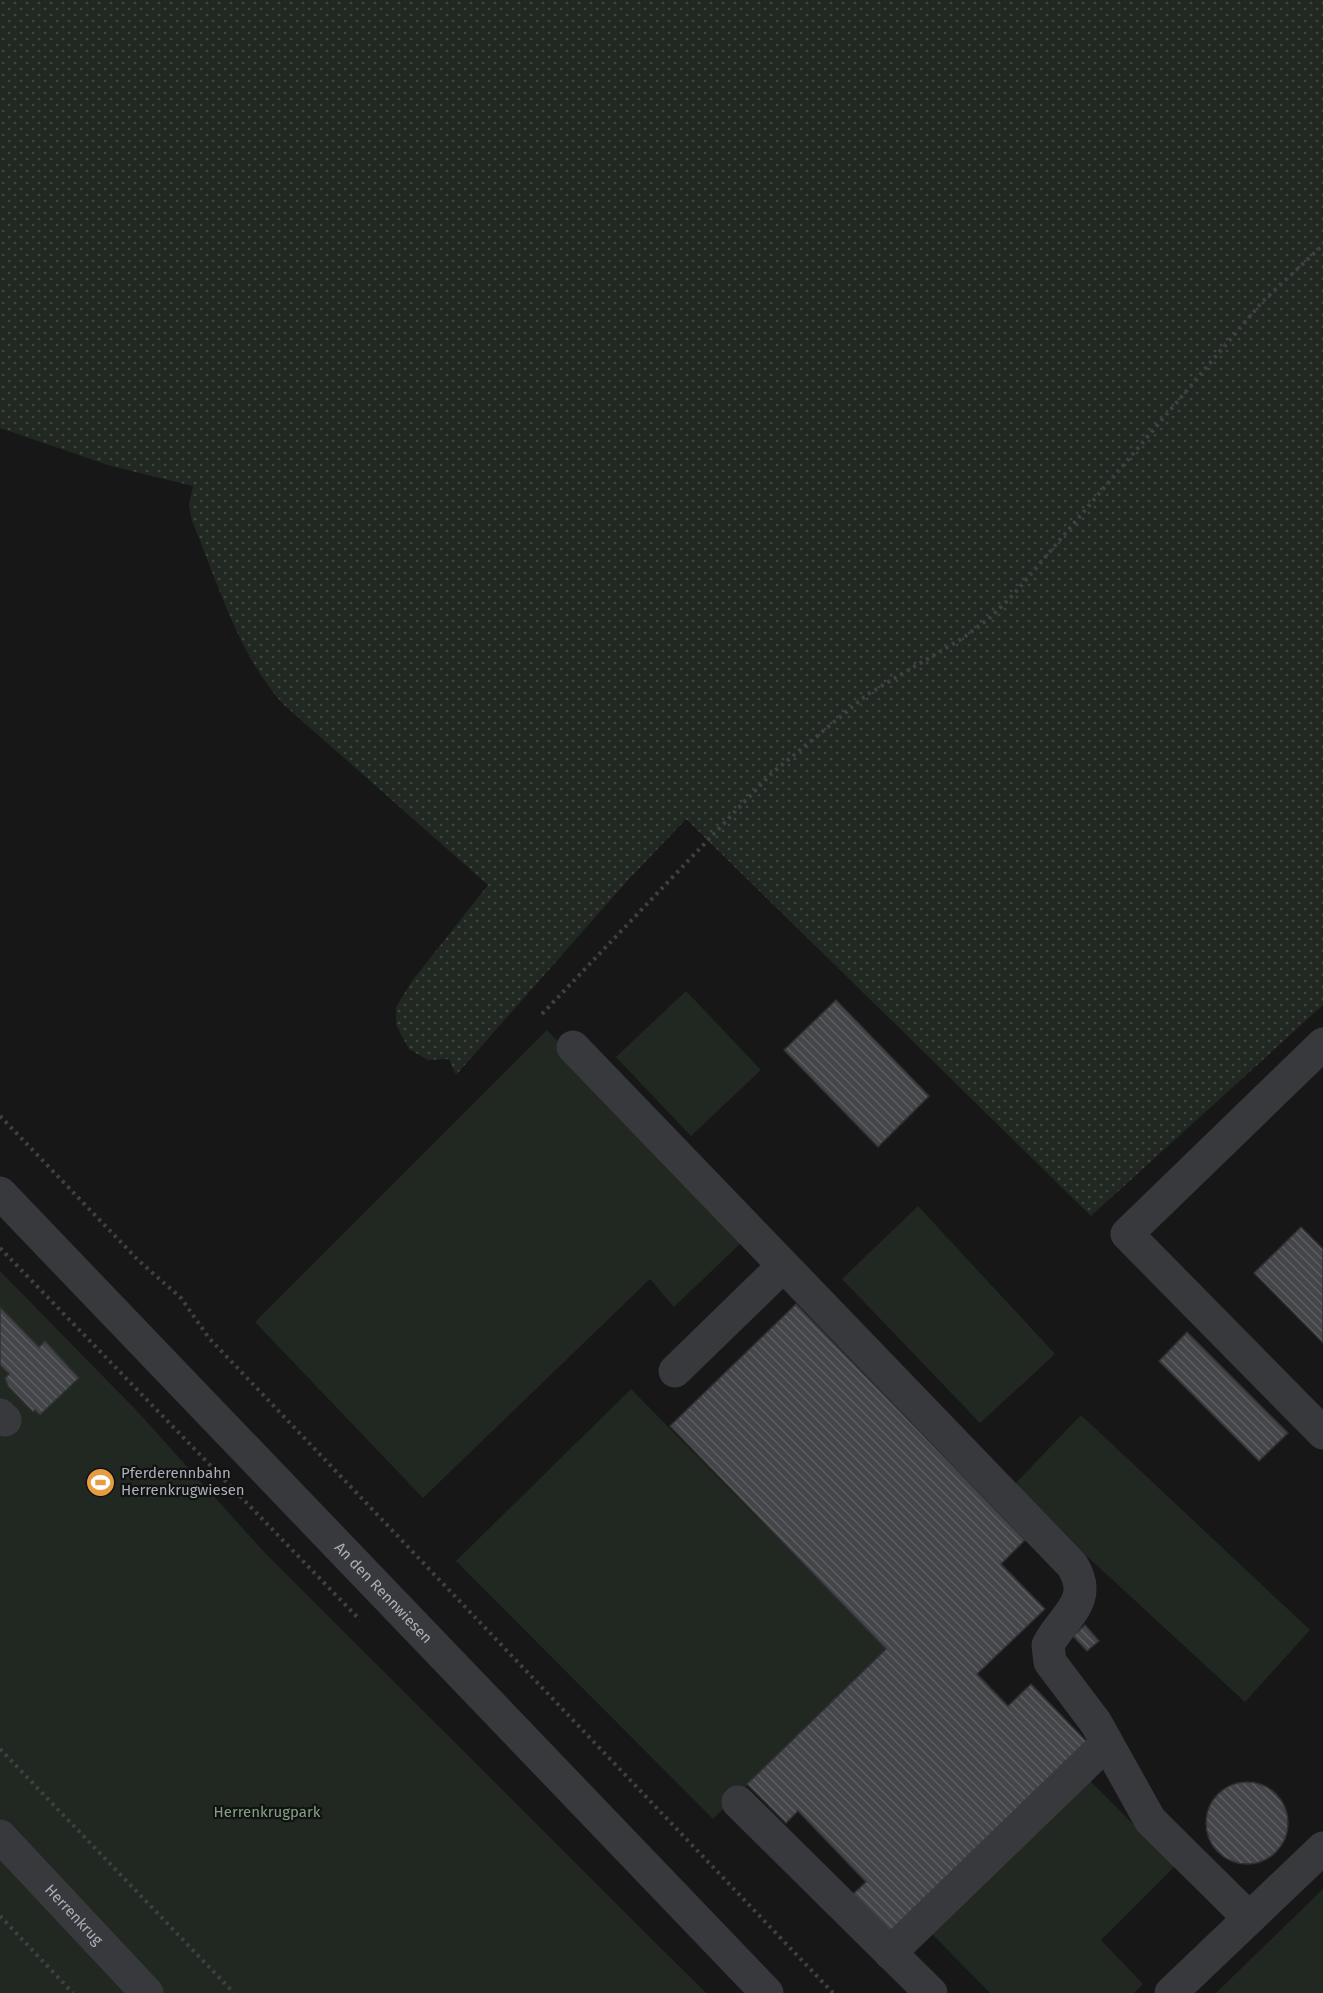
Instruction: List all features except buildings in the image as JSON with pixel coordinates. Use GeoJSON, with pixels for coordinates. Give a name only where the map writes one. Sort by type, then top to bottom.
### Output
{"type":"FeatureCollection","features":[{"type":"Feature","properties":{"kind":"street"},"geometry":{"type":"LineString","coordinates":[[1323,1044],[1127,1234],[1323,1433]]}},
{"type":"Feature","properties":{"kind":"street"},"geometry":{"type":"LineString","coordinates":[[573,1047],[1072,1565],[1079,1581],[1080,1596],[1074,1610],[1051,1640],[1048,1657],[1096,1723],[1150,1820],[1249,1918]]}},
{"type":"Feature","properties":{"kind":"street","name":"An den Rennwiesen"},"geometry":{"type":"LineString","coordinates":[[0,1193],[767,1993]]}},
{"type":"Feature","properties":{"kind":"street"},"geometry":{"type":"LineString","coordinates":[[675,1371],[783,1266]]}},
{"type":"Feature","properties":{"kind":"street"},"geometry":{"type":"LineString","coordinates":[[890,1953],[1107,1743]]}},
{"type":"Feature","properties":{"kind":"street"},"geometry":{"type":"LineString","coordinates":[[738,1802],[931,1993]]}},
{"type":"Feature","properties":{"kind":"street","name":"Herrenkrug"},"geometry":{"type":"LineString","coordinates":[[0,1836],[147,1993]]}},
{"type":"Feature","properties":{"kind":"street"},"geometry":{"type":"LineString","coordinates":[[1171,1993],[1323,1848]]}},
{"type":"Feature","properties":{"kind":"path"},"geometry":{"type":"LineString","coordinates":[[542,1014],[771,774],[868,694],[963,638],[991,617],[1262,302],[1323,245]]}},
{"type":"Feature","properties":{"kind":"path"},"geometry":{"type":"LineString","coordinates":[[0,1116],[138,1260],[181,1298],[209,1338],[833,1993]]}},
{"type":"Feature","properties":{"kind":"path"},"geometry":{"type":"LineString","coordinates":[[0,1248],[139,1394]]}},
{"type":"Feature","properties":{"kind":"path"},"geometry":{"type":"LineString","coordinates":[[0,1749],[234,1993]]}},
{"type":"Feature","properties":{"kind":"path"},"geometry":{"type":"LineString","coordinates":[[0,1917],[73,1993]]}},
{"type":"Feature","properties":{"kind":"green space"},"geometry":{"type":"Polygon","coordinates":[[[0,0],[1323,0],[1323,1005],[1091,1216],[686,819],[628,880],[456,1075],[449,1059],[428,1060],[409,1049],[396,1025],[396,1007],[412,981],[488,885],[283,704],[267,684],[253,663],[230,617],[192,521],[189,506],[193,486],[111,466],[0,428],[0,0]]]}},
{"type":"Feature","properties":{"kind":"green space"},"geometry":{"type":"Polygon","coordinates":[[[686,991],[761,1070],[691,1136],[616,1057],[686,991]]]}},
{"type":"Feature","properties":{"kind":"green space"},"geometry":{"type":"Polygon","coordinates":[[[547,1030],[744,1240],[674,1307],[650,1279],[423,1498],[255,1322],[547,1030]]]}},
{"type":"Feature","properties":{"kind":"green space"},"geometry":{"type":"Polygon","coordinates":[[[918,1206],[1055,1354],[980,1423],[842,1279],[918,1206]]]}},
{"type":"Feature","properties":{"kind":"green space","name":"Herrenkrugpark"},"geometry":{"type":"Polygon","coordinates":[[[0,1271],[137,1411],[265,1553],[706,1993],[0,1993],[0,1271]]]}},
{"type":"Feature","properties":{"kind":"green space"},"geometry":{"type":"Polygon","coordinates":[[[631,1389],[886,1649],[713,1819],[456,1561],[631,1389]]]}},
{"type":"Feature","properties":{"kind":"green space"},"geometry":{"type":"Polygon","coordinates":[[[1081,1415],[1310,1630],[1245,1702],[1012,1487],[1081,1415]]]}},
{"type":"Feature","properties":{"kind":"green space"},"geometry":{"type":"Polygon","coordinates":[[[1089,1780],[1175,1866],[1101,1940],[1143,1984],[1134,1993],[990,1993],[932,1934],[1089,1780]]]}},
{"type":"Feature","properties":{"kind":"green space"},"geometry":{"type":"Polygon","coordinates":[[[1323,1889],[1323,1993],[1216,1993],[1323,1889]]]}},
{"type":"Feature","properties":{"kind":"place","name":"Pferderennbahn Herrenkrugwiesen"},"geometry":{"type":"Point","coordinates":[100,1482]}}]}
